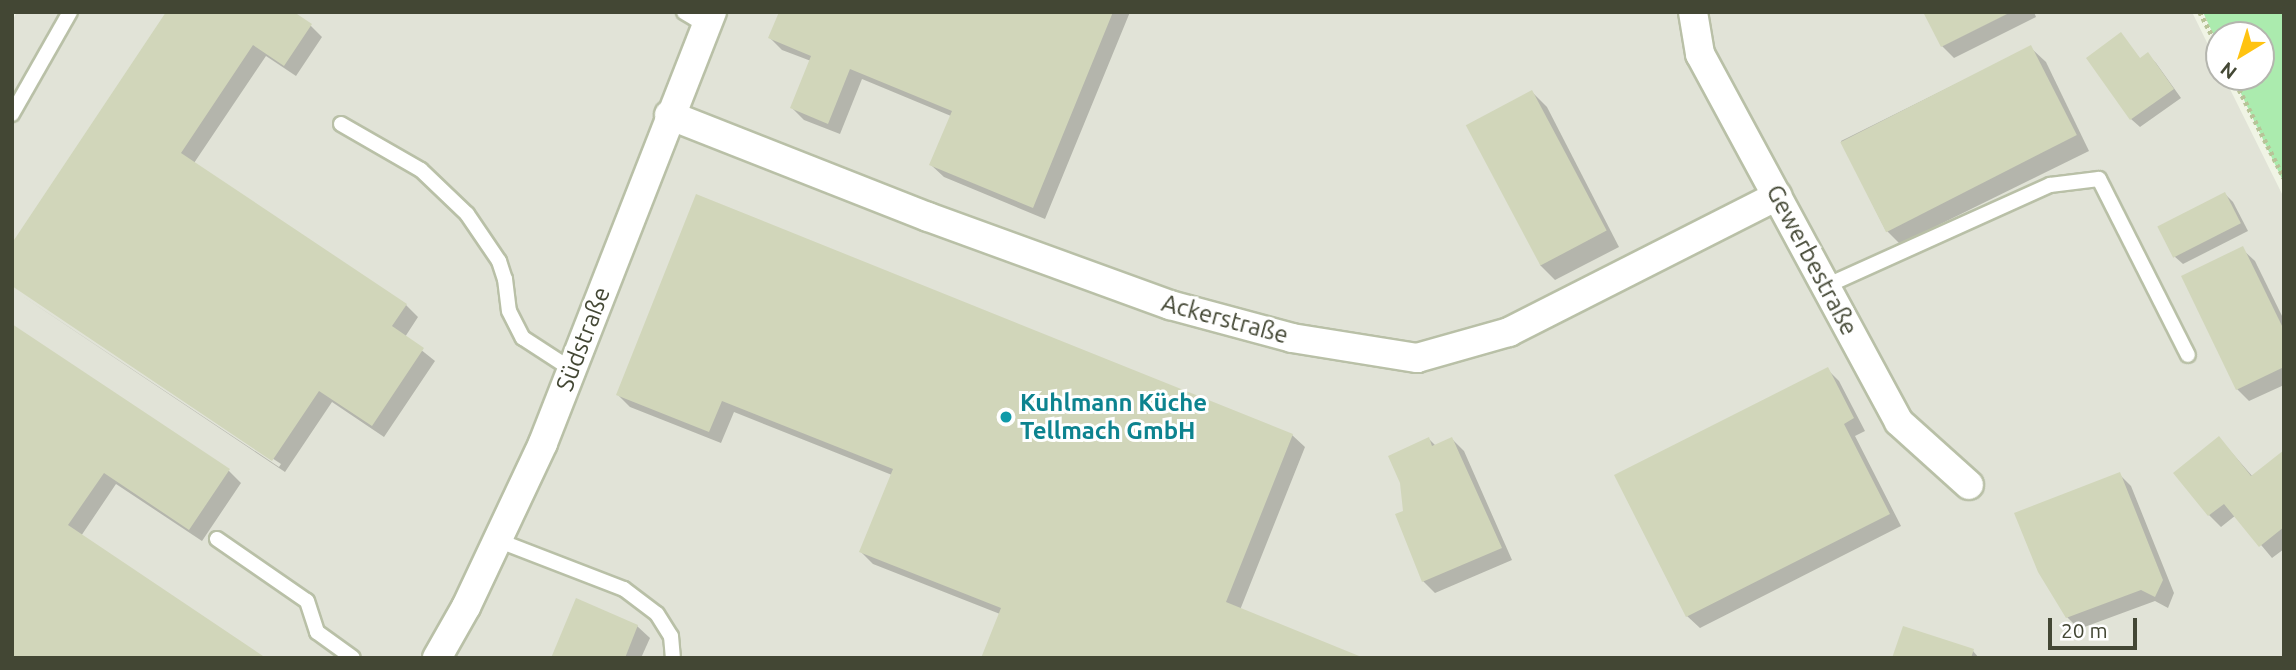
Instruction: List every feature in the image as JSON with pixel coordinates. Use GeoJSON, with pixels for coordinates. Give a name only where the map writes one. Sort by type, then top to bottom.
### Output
{"type":"FeatureCollection","features":[{"type":"Feature","properties":{"kind":"street","name":"Gewerbestraße"},"geometry":{"type":"LineString","coordinates":[[1693,12],[1700,54],[1899,422],[1969,485]]}},
{"type":"Feature","properties":{"kind":"street","name":"Südstraße"},"geometry":{"type":"LineString","coordinates":[[437,658],[466,607],[542,443],[670,115],[701,17]]}},
{"type":"Feature","properties":{"kind":"street","name":"Ackerstraße"},"geometry":{"type":"LineString","coordinates":[[670,115],[928,217],[1170,305],[1292,338],[1417,358],[1509,332],[1777,196]]}},
{"type":"Feature","properties":{"kind":"lane"},"geometry":{"type":"LineString","coordinates":[[12,114],[70,12]]}},
{"type":"Feature","properties":{"kind":"lane"},"geometry":{"type":"LineString","coordinates":[[341,124],[421,170],[467,214],[499,261],[505,279],[509,312],[523,338],[571,369]]}},
{"type":"Feature","properties":{"kind":"lane"},"geometry":{"type":"LineString","coordinates":[[1826,286],[2050,185],[2099,179],[2188,355]]}},
{"type":"Feature","properties":{"kind":"lane"},"geometry":{"type":"LineString","coordinates":[[217,539],[307,601],[317,632],[353,658]]}},
{"type":"Feature","properties":{"kind":"lane"},"geometry":{"type":"LineString","coordinates":[[497,540],[624,589],[657,614],[671,636],[673,658]]}},
{"type":"Feature","properties":{"kind":"path"},"geometry":{"type":"LineString","coordinates":[[2240,91],[2284,178]]}},
{"type":"Feature","properties":{"kind":"shaded area"},"geometry":{"type":"Polygon","coordinates":[[[17,12],[2192,12],[2205,38],[2205,91],[2231,91],[2284,198],[2284,658],[12,658],[12,21],[17,12]]]}},
{"type":"Feature","properties":{"kind":"green space"},"geometry":{"type":"Polygon","coordinates":[[[2203,12],[2284,12],[2284,183],[2240,91],[2275,91],[2275,21],[2207,21],[2203,12]]]}},
{"type":"Feature","properties":{"kind":"building"},"geometry":{"type":"Polygon","coordinates":[[[166,12],[294,12],[312,24],[284,66],[253,45],[181,153],[407,304],[392,326],[424,348],[372,426],[319,391],[272,461],[12,286],[12,243],[166,12]]]}},
{"type":"Feature","properties":{"kind":"building"},"geometry":{"type":"Polygon","coordinates":[[[779,12],[1113,12],[1033,208],[929,165],[952,111],[850,69],[828,124],[790,108],[811,56],[768,38],[779,12]]]}},
{"type":"Feature","properties":{"kind":"building"},"geometry":{"type":"Polygon","coordinates":[[[1923,12],[2011,12],[1941,47],[1923,12]]]}},
{"type":"Feature","properties":{"kind":"building"},"geometry":{"type":"Polygon","coordinates":[[[2121,32],[2140,58],[2148,52],[2174,89],[2130,120],[2086,58],[2121,32]]]}},
{"type":"Feature","properties":{"kind":"building"},"geometry":{"type":"Polygon","coordinates":[[[2031,45],[2077,135],[1886,232],[1840,142],[2031,45]]]}},
{"type":"Feature","properties":{"kind":"building"},"geometry":{"type":"Polygon","coordinates":[[[1532,90],[1607,230],[1540,266],[1466,125],[1532,90]]]}},
{"type":"Feature","properties":{"kind":"building"},"geometry":{"type":"Polygon","coordinates":[[[2225,192],[2241,223],[2173,258],[2157,227],[2225,192]]]}},
{"type":"Feature","properties":{"kind":"building","name":"Kuhlmann Küche Tellmach GmbH"},"geometry":{"type":"Polygon","coordinates":[[[696,194],[1293,434],[1226,602],[1364,658],[981,658],[1001,608],[859,552],[893,469],[722,401],[709,432],[616,395],[696,194]]]}},
{"type":"Feature","properties":{"kind":"building"},"geometry":{"type":"Polygon","coordinates":[[[2243,246],[2284,330],[2284,367],[2236,390],[2181,276],[2243,246]]]}},
{"type":"Feature","properties":{"kind":"building"},"geometry":{"type":"Polygon","coordinates":[[[12,324],[230,469],[189,530],[104,473],[68,525],[266,658],[12,658],[12,324]]]}},
{"type":"Feature","properties":{"kind":"building"},"geometry":{"type":"Polygon","coordinates":[[[1828,367],[1854,418],[1844,424],[1890,514],[1686,617],[1614,475],[1828,367]]]}},
{"type":"Feature","properties":{"kind":"building"},"geometry":{"type":"Polygon","coordinates":[[[2219,436],[2251,476],[2284,450],[2284,527],[2259,547],[2224,504],[2208,516],[2173,473],[2219,436]]]}},
{"type":"Feature","properties":{"kind":"building"},"geometry":{"type":"Polygon","coordinates":[[[1429,437],[1432,446],[1452,437],[1502,548],[1422,582],[1395,514],[1403,511],[1400,483],[1388,456],[1429,437]]]}},
{"type":"Feature","properties":{"kind":"building"},"geometry":{"type":"Polygon","coordinates":[[[2120,472],[2163,580],[2155,597],[2141,590],[2066,618],[2038,572],[2014,513],[2120,472]]]}},
{"type":"Feature","properties":{"kind":"building"},"geometry":{"type":"Polygon","coordinates":[[[576,598],[638,625],[625,658],[551,658],[576,598]]]}},
{"type":"Feature","properties":{"kind":"building"},"geometry":{"type":"Polygon","coordinates":[[[1903,626],[1974,649],[1971,658],[1892,658],[1903,626]]]}},
{"type":"Feature","properties":{"kind":"place","name":"Kuhlmann Küche Tellmach GmbH"},"geometry":{"type":"Point","coordinates":[1006,417]}}]}
